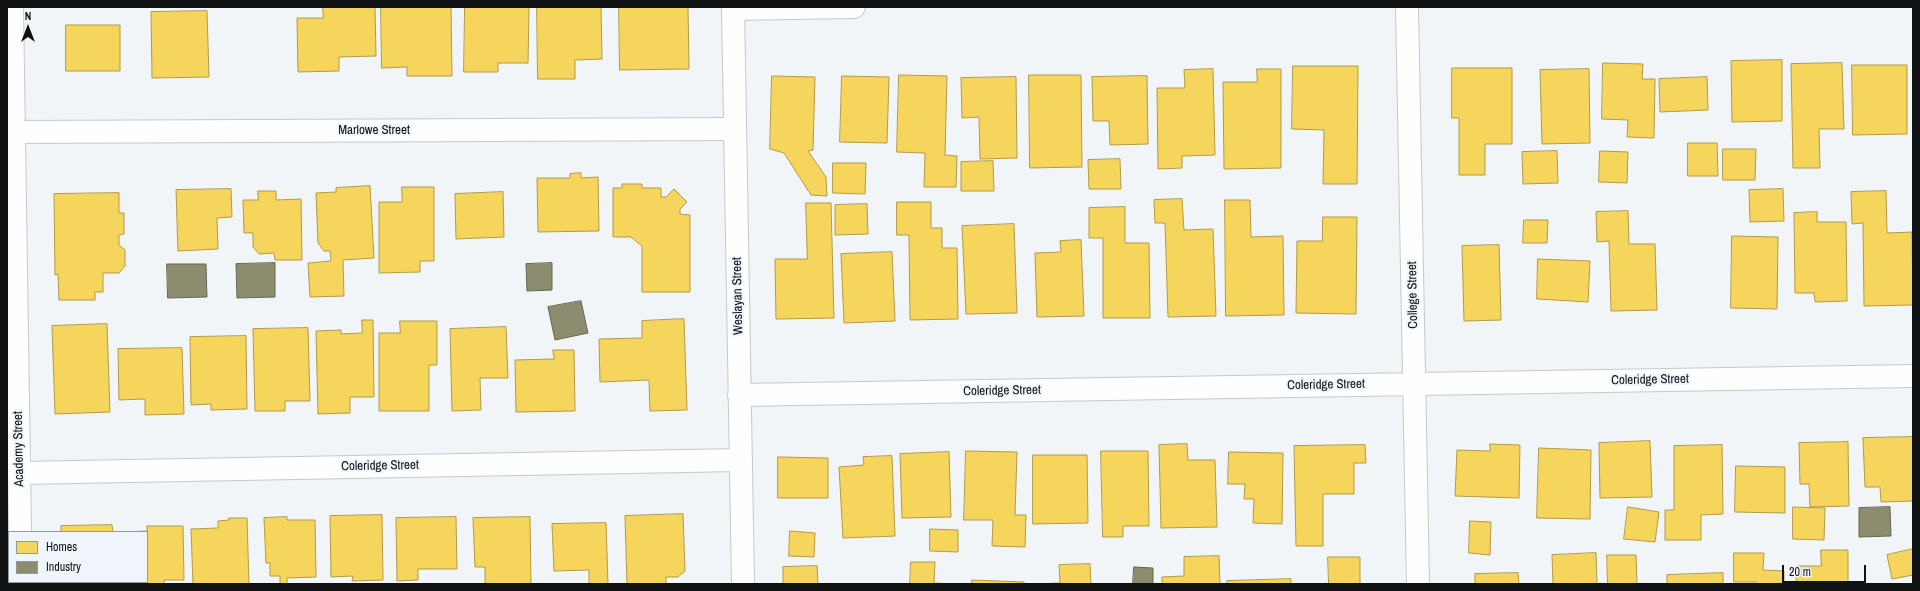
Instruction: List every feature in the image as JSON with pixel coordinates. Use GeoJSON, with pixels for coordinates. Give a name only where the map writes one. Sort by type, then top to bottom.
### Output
{"type":"FeatureCollection","features":[{"type":"Feature","properties":{"kind":"street","name":"Academy Street"},"geometry":{"type":"LineString","coordinates":[[12,7],[14,132],[12,281],[20,531]]}},
{"type":"Feature","properties":{"kind":"street"},"geometry":{"type":"LineString","coordinates":[[733,8],[854,7]]}},
{"type":"Feature","properties":{"kind":"street","name":"College Street"},"geometry":{"type":"LineString","coordinates":[[1408,7],[1418,584]]}},
{"type":"Feature","properties":{"kind":"street","name":"Weslayan Street"},"geometry":{"type":"LineString","coordinates":[[733,8],[743,584]]}},
{"type":"Feature","properties":{"kind":"street","name":"Marlowe Street"},"geometry":{"type":"LineString","coordinates":[[14,132],[735,129]]}},
{"type":"Feature","properties":{"kind":"street","name":"Coleridge Street"},"geometry":{"type":"LineString","coordinates":[[739,395],[1913,376]]}},
{"type":"Feature","properties":{"kind":"street","name":"Coleridge Street"},"geometry":{"type":"LineString","coordinates":[[19,473],[740,460]]}},
{"type":"Feature","properties":{"kind":"building: Homes"},"geometry":{"type":"Polygon","coordinates":[[[323,7],[375,7],[376,56],[339,57],[339,71],[298,72],[297,18],[323,18],[323,7]]]}},
{"type":"Feature","properties":{"kind":"building: Homes"},"geometry":{"type":"Polygon","coordinates":[[[381,7],[451,7],[452,76],[407,76],[407,67],[382,68],[381,7]]]}},
{"type":"Feature","properties":{"kind":"building: Homes"},"geometry":{"type":"Polygon","coordinates":[[[465,7],[529,7],[528,63],[498,63],[498,72],[464,72],[465,7]]]}},
{"type":"Feature","properties":{"kind":"building: Homes"},"geometry":{"type":"Polygon","coordinates":[[[537,7],[601,7],[602,59],[575,60],[575,79],[538,79],[537,7]]]}},
{"type":"Feature","properties":{"kind":"building: Homes"},"geometry":{"type":"Polygon","coordinates":[[[619,7],[688,7],[689,69],[620,70],[619,7]]]}},
{"type":"Feature","properties":{"kind":"building: Homes"},"geometry":{"type":"Polygon","coordinates":[[[207,11],[209,77],[152,78],[151,12],[207,11]]]}},
{"type":"Feature","properties":{"kind":"building: Homes"},"geometry":{"type":"Polygon","coordinates":[[[66,25],[120,25],[120,71],[66,71],[66,25]]]}},
{"type":"Feature","properties":{"kind":"building: Homes"},"geometry":{"type":"Polygon","coordinates":[[[1782,60],[1782,121],[1732,122],[1731,61],[1782,60]]]}},
{"type":"Feature","properties":{"kind":"building: Homes"},"geometry":{"type":"Polygon","coordinates":[[[1603,63],[1643,64],[1642,79],[1655,79],[1654,138],[1627,137],[1628,120],[1602,119],[1603,63]]]}},
{"type":"Feature","properties":{"kind":"building: Homes"},"geometry":{"type":"Polygon","coordinates":[[[1842,63],[1844,129],[1819,129],[1820,168],[1793,168],[1791,64],[1842,63]]]}},
{"type":"Feature","properties":{"kind":"building: Homes"},"geometry":{"type":"Polygon","coordinates":[[[1852,65],[1907,65],[1907,134],[1853,135],[1852,65]]]}},
{"type":"Feature","properties":{"kind":"building: Homes"},"geometry":{"type":"Polygon","coordinates":[[[1293,66],[1358,66],[1357,184],[1323,184],[1324,130],[1292,129],[1293,66]]]}},
{"type":"Feature","properties":{"kind":"building: Homes"},"geometry":{"type":"Polygon","coordinates":[[[1452,68],[1512,68],[1512,144],[1485,144],[1485,175],[1459,175],[1459,118],[1452,118],[1452,68]]]}},
{"type":"Feature","properties":{"kind":"building: Homes"},"geometry":{"type":"Polygon","coordinates":[[[1213,69],[1215,155],[1182,156],[1182,168],[1158,169],[1157,88],[1185,88],[1184,70],[1213,69]]]}},
{"type":"Feature","properties":{"kind":"building: Homes"},"geometry":{"type":"Polygon","coordinates":[[[1257,69],[1281,69],[1281,168],[1224,169],[1223,82],[1257,82],[1257,69]]]}},
{"type":"Feature","properties":{"kind":"building: Homes"},"geometry":{"type":"Polygon","coordinates":[[[1589,69],[1590,143],[1542,144],[1540,70],[1589,69]]]}},
{"type":"Feature","properties":{"kind":"building: Homes"},"geometry":{"type":"Polygon","coordinates":[[[899,75],[947,76],[945,155],[957,156],[956,187],[924,187],[925,153],[897,152],[899,75]]]}},
{"type":"Feature","properties":{"kind":"building: Homes"},"geometry":{"type":"Polygon","coordinates":[[[1029,75],[1081,75],[1082,167],[1030,168],[1029,75]]]}},
{"type":"Feature","properties":{"kind":"building: Homes"},"geometry":{"type":"Polygon","coordinates":[[[772,76],[815,77],[813,150],[808,151],[826,177],[827,196],[811,195],[784,153],[770,149],[772,76]]]}},
{"type":"Feature","properties":{"kind":"building: Homes"},"geometry":{"type":"Polygon","coordinates":[[[842,76],[889,77],[887,143],[840,142],[842,76]]]}},
{"type":"Feature","properties":{"kind":"building: Homes"},"geometry":{"type":"Polygon","coordinates":[[[1147,76],[1148,144],[1110,145],[1109,121],[1093,121],[1092,77],[1147,76]]]}},
{"type":"Feature","properties":{"kind":"building: Homes"},"geometry":{"type":"Polygon","coordinates":[[[1016,77],[1017,158],[980,159],[979,117],[962,118],[961,78],[1016,77]]]}},
{"type":"Feature","properties":{"kind":"building: Homes"},"geometry":{"type":"Polygon","coordinates":[[[1707,77],[1708,110],[1660,112],[1659,79],[1707,77]]]}},
{"type":"Feature","properties":{"kind":"building: Homes"},"geometry":{"type":"Polygon","coordinates":[[[1688,143],[1717,143],[1718,176],[1688,176],[1688,143]]]}},
{"type":"Feature","properties":{"kind":"building: Homes"},"geometry":{"type":"Polygon","coordinates":[[[1723,149],[1756,149],[1755,180],[1723,180],[1723,149]]]}},
{"type":"Feature","properties":{"kind":"building: Homes"},"geometry":{"type":"Polygon","coordinates":[[[1557,151],[1558,183],[1523,184],[1522,152],[1557,151]]]}},
{"type":"Feature","properties":{"kind":"building: Homes"},"geometry":{"type":"Polygon","coordinates":[[[1600,151],[1628,152],[1627,183],[1599,182],[1600,151]]]}},
{"type":"Feature","properties":{"kind":"building: Homes"},"geometry":{"type":"Polygon","coordinates":[[[1120,159],[1121,189],[1089,189],[1088,160],[1120,159]]]}},
{"type":"Feature","properties":{"kind":"building: Homes"},"geometry":{"type":"Polygon","coordinates":[[[993,161],[994,191],[961,191],[961,162],[993,161]]]}},
{"type":"Feature","properties":{"kind":"building: Homes"},"geometry":{"type":"Polygon","coordinates":[[[833,163],[866,163],[865,194],[833,193],[833,163]]]}},
{"type":"Feature","properties":{"kind":"building: Homes"},"geometry":{"type":"Polygon","coordinates":[[[581,173],[581,178],[598,177],[599,231],[538,232],[537,178],[570,178],[570,174],[581,173]]]}},
{"type":"Feature","properties":{"kind":"building: Homes"},"geometry":{"type":"Polygon","coordinates":[[[622,184],[642,184],[642,188],[661,188],[661,197],[666,197],[674,189],[687,202],[680,209],[680,214],[690,215],[690,292],[642,292],[642,246],[631,237],[613,237],[613,188],[622,188],[622,184]]]}},
{"type":"Feature","properties":{"kind":"building: Homes"},"geometry":{"type":"Polygon","coordinates":[[[370,186],[374,258],[343,260],[344,296],[310,297],[308,263],[331,261],[330,251],[324,251],[318,243],[316,193],[336,192],[336,188],[370,186]]]}},
{"type":"Feature","properties":{"kind":"building: Homes"},"geometry":{"type":"Polygon","coordinates":[[[402,187],[434,187],[434,261],[420,261],[420,272],[379,273],[379,202],[402,202],[402,187]]]}},
{"type":"Feature","properties":{"kind":"building: Homes"},"geometry":{"type":"Polygon","coordinates":[[[231,189],[232,217],[217,218],[218,249],[178,251],[176,190],[231,189]]]}},
{"type":"Feature","properties":{"kind":"building: Homes"},"geometry":{"type":"Polygon","coordinates":[[[1783,189],[1784,221],[1750,222],[1749,190],[1783,189]]]}},
{"type":"Feature","properties":{"kind":"building: Homes"},"geometry":{"type":"Polygon","coordinates":[[[258,191],[276,191],[276,200],[301,199],[302,260],[275,260],[274,253],[259,254],[253,247],[253,233],[244,233],[243,200],[258,200],[258,191]]]}},
{"type":"Feature","properties":{"kind":"building: Homes"},"geometry":{"type":"Polygon","coordinates":[[[1886,191],[1887,233],[1912,232],[1913,305],[1864,306],[1863,223],[1852,224],[1851,192],[1886,191]]]}},
{"type":"Feature","properties":{"kind":"building: Homes"},"geometry":{"type":"Polygon","coordinates":[[[503,192],[504,237],[456,239],[455,194],[503,192]]]}},
{"type":"Feature","properties":{"kind":"building: Homes"},"geometry":{"type":"Polygon","coordinates":[[[119,193],[119,213],[124,213],[124,234],[119,235],[119,245],[125,250],[125,266],[119,273],[103,273],[103,292],[95,292],[95,300],[59,300],[58,274],[55,275],[54,194],[119,193]]]}},
{"type":"Feature","properties":{"kind":"building: Homes"},"geometry":{"type":"Polygon","coordinates":[[[1182,199],[1184,230],[1213,229],[1216,316],[1168,317],[1165,223],[1155,223],[1154,200],[1182,199]]]}},
{"type":"Feature","properties":{"kind":"building: Homes"},"geometry":{"type":"Polygon","coordinates":[[[1225,200],[1250,200],[1251,237],[1283,236],[1284,315],[1226,316],[1225,200]]]}},
{"type":"Feature","properties":{"kind":"building: Homes"},"geometry":{"type":"Polygon","coordinates":[[[897,202],[931,202],[931,228],[942,228],[942,248],[957,248],[958,319],[910,320],[909,235],[897,235],[897,202]]]}},
{"type":"Feature","properties":{"kind":"building: Homes"},"geometry":{"type":"Polygon","coordinates":[[[806,203],[831,203],[834,318],[776,319],[775,259],[807,259],[806,203]]]}},
{"type":"Feature","properties":{"kind":"building: Homes"},"geometry":{"type":"Polygon","coordinates":[[[867,204],[868,234],[835,235],[835,205],[867,204]]]}},
{"type":"Feature","properties":{"kind":"building: Homes"},"geometry":{"type":"Polygon","coordinates":[[[1125,207],[1125,243],[1149,243],[1150,318],[1103,318],[1103,238],[1089,238],[1089,208],[1125,207]]]}},
{"type":"Feature","properties":{"kind":"building: Homes"},"geometry":{"type":"Polygon","coordinates":[[[1628,211],[1629,244],[1655,244],[1657,310],[1611,311],[1609,241],[1597,242],[1596,212],[1628,211]]]}},
{"type":"Feature","properties":{"kind":"building: Homes"},"geometry":{"type":"Polygon","coordinates":[[[1817,212],[1817,222],[1846,222],[1847,301],[1815,302],[1814,293],[1795,293],[1794,213],[1817,212]]]}},
{"type":"Feature","properties":{"kind":"building: Homes"},"geometry":{"type":"Polygon","coordinates":[[[1323,217],[1357,217],[1356,314],[1296,313],[1297,241],[1322,241],[1323,217]]]}},
{"type":"Feature","properties":{"kind":"building: Homes"},"geometry":{"type":"Polygon","coordinates":[[[1524,220],[1548,220],[1547,243],[1523,243],[1524,220]]]}},
{"type":"Feature","properties":{"kind":"building: Homes"},"geometry":{"type":"Polygon","coordinates":[[[1014,224],[1017,313],[966,314],[962,226],[1014,224]]]}},
{"type":"Feature","properties":{"kind":"building: Homes"},"geometry":{"type":"Polygon","coordinates":[[[1732,236],[1778,237],[1777,309],[1731,308],[1732,236]]]}},
{"type":"Feature","properties":{"kind":"building: Homes"},"geometry":{"type":"Polygon","coordinates":[[[1081,240],[1084,316],[1037,317],[1035,253],[1061,252],[1060,241],[1081,240]]]}},
{"type":"Feature","properties":{"kind":"building: Homes"},"geometry":{"type":"Polygon","coordinates":[[[1499,245],[1501,320],[1464,321],[1462,246],[1499,245]]]}},
{"type":"Feature","properties":{"kind":"building: Homes"},"geometry":{"type":"Polygon","coordinates":[[[892,252],[895,321],[844,323],[841,254],[892,252]]]}},
{"type":"Feature","properties":{"kind":"building: Homes"},"geometry":{"type":"Polygon","coordinates":[[[1538,259],[1590,261],[1588,302],[1537,299],[1538,259]]]}},
{"type":"Feature","properties":{"kind":"building: Homes"},"geometry":{"type":"Polygon","coordinates":[[[684,319],[687,410],[650,411],[649,380],[600,382],[599,339],[642,338],[642,321],[684,319]]]}},
{"type":"Feature","properties":{"kind":"building: Homes"},"geometry":{"type":"Polygon","coordinates":[[[362,320],[373,320],[374,397],[350,397],[350,413],[318,414],[316,331],[341,330],[341,334],[362,333],[362,320]]]}},
{"type":"Feature","properties":{"kind":"building: Homes"},"geometry":{"type":"Polygon","coordinates":[[[400,321],[437,321],[437,365],[429,365],[429,411],[379,411],[379,333],[400,333],[400,321]]]}},
{"type":"Feature","properties":{"kind":"building: Homes"},"geometry":{"type":"Polygon","coordinates":[[[107,324],[110,412],[55,414],[52,326],[107,324]]]}},
{"type":"Feature","properties":{"kind":"building: Homes"},"geometry":{"type":"Polygon","coordinates":[[[506,327],[508,378],[480,378],[481,410],[452,411],[450,329],[506,327]]]}},
{"type":"Feature","properties":{"kind":"building: Homes"},"geometry":{"type":"Polygon","coordinates":[[[308,328],[310,401],[285,401],[285,411],[255,411],[253,329],[308,328]]]}},
{"type":"Feature","properties":{"kind":"building: Homes"},"geometry":{"type":"Polygon","coordinates":[[[246,336],[247,409],[211,410],[211,404],[191,405],[190,337],[246,336]]]}},
{"type":"Feature","properties":{"kind":"building: Homes"},"geometry":{"type":"Polygon","coordinates":[[[182,348],[184,414],[145,415],[145,399],[119,400],[118,349],[182,348]]]}},
{"type":"Feature","properties":{"kind":"building: Homes"},"geometry":{"type":"Polygon","coordinates":[[[553,350],[574,350],[575,411],[516,412],[515,360],[554,359],[553,350]]]}},
{"type":"Feature","properties":{"kind":"building: Homes"},"geometry":{"type":"Polygon","coordinates":[[[1913,437],[1913,501],[1881,502],[1880,487],[1865,487],[1863,438],[1913,437]]]}},
{"type":"Feature","properties":{"kind":"building: Homes"},"geometry":{"type":"Polygon","coordinates":[[[1650,441],[1652,497],[1600,498],[1599,443],[1650,441]]]}},
{"type":"Feature","properties":{"kind":"building: Homes"},"geometry":{"type":"Polygon","coordinates":[[[1848,442],[1849,506],[1810,507],[1809,484],[1800,484],[1799,443],[1848,442]]]}},
{"type":"Feature","properties":{"kind":"building: Homes"},"geometry":{"type":"Polygon","coordinates":[[[1187,444],[1188,460],[1215,460],[1217,527],[1161,528],[1159,445],[1187,444]]]}},
{"type":"Feature","properties":{"kind":"building: Homes"},"geometry":{"type":"Polygon","coordinates":[[[1490,444],[1520,445],[1519,498],[1455,496],[1457,450],[1490,451],[1490,444]]]}},
{"type":"Feature","properties":{"kind":"building: Homes"},"geometry":{"type":"Polygon","coordinates":[[[1365,445],[1366,463],[1354,463],[1354,494],[1323,494],[1323,546],[1296,546],[1294,446],[1365,445]]]}},
{"type":"Feature","properties":{"kind":"building: Homes"},"geometry":{"type":"Polygon","coordinates":[[[1722,445],[1723,514],[1701,515],[1701,540],[1665,540],[1665,510],[1674,510],[1674,446],[1722,445]]]}},
{"type":"Feature","properties":{"kind":"building: Homes"},"geometry":{"type":"Polygon","coordinates":[[[1539,448],[1591,450],[1590,519],[1537,518],[1539,448]]]}},
{"type":"Feature","properties":{"kind":"building: Homes"},"geometry":{"type":"Polygon","coordinates":[[[966,451],[1017,452],[1015,515],[1026,515],[1025,547],[992,546],[993,520],[964,520],[966,451]]]}},
{"type":"Feature","properties":{"kind":"building: Homes"},"geometry":{"type":"Polygon","coordinates":[[[1101,451],[1148,451],[1149,526],[1123,526],[1123,537],[1103,537],[1101,451]]]}},
{"type":"Feature","properties":{"kind":"building: Homes"},"geometry":{"type":"Polygon","coordinates":[[[949,452],[951,517],[902,518],[900,454],[949,452]]]}},
{"type":"Feature","properties":{"kind":"building: Homes"},"geometry":{"type":"Polygon","coordinates":[[[1229,452],[1283,453],[1282,524],[1253,523],[1254,499],[1244,499],[1245,484],[1228,484],[1229,452]]]}},
{"type":"Feature","properties":{"kind":"building: Homes"},"geometry":{"type":"Polygon","coordinates":[[[1033,455],[1087,455],[1088,523],[1033,524],[1033,455]]]}},
{"type":"Feature","properties":{"kind":"building: Homes"},"geometry":{"type":"Polygon","coordinates":[[[892,456],[895,536],[843,538],[839,467],[864,465],[863,457],[892,456]]]}},
{"type":"Feature","properties":{"kind":"building: Homes"},"geometry":{"type":"Polygon","coordinates":[[[778,457],[828,458],[828,498],[778,498],[778,457]]]}},
{"type":"Feature","properties":{"kind":"building: Homes"},"geometry":{"type":"Polygon","coordinates":[[[1736,466],[1785,467],[1785,513],[1735,512],[1736,466]]]}},
{"type":"Feature","properties":{"kind":"building: Homes"},"geometry":{"type":"Polygon","coordinates":[[[1628,507],[1659,512],[1655,542],[1624,539],[1628,507]]]}},
{"type":"Feature","properties":{"kind":"building: Homes"},"geometry":{"type":"Polygon","coordinates":[[[1793,507],[1825,508],[1824,540],[1793,539],[1793,507]]]}},
{"type":"Feature","properties":{"kind":"building: Homes"},"geometry":{"type":"Polygon","coordinates":[[[683,514],[685,571],[678,577],[666,577],[666,584],[627,584],[625,516],[683,514]]]}},
{"type":"Feature","properties":{"kind":"building: Homes"},"geometry":{"type":"Polygon","coordinates":[[[382,515],[383,580],[352,581],[353,576],[331,577],[330,516],[382,515]]]}},
{"type":"Feature","properties":{"kind":"building: Homes"},"geometry":{"type":"Polygon","coordinates":[[[287,517],[287,520],[315,520],[316,577],[287,578],[287,584],[280,584],[280,576],[270,576],[270,563],[266,563],[264,518],[287,517]]]}},
{"type":"Feature","properties":{"kind":"building: Homes"},"geometry":{"type":"Polygon","coordinates":[[[456,517],[457,569],[418,569],[418,580],[397,581],[396,518],[456,517]]]}},
{"type":"Feature","properties":{"kind":"building: Homes"},"geometry":{"type":"Polygon","coordinates":[[[530,517],[531,584],[485,584],[485,567],[475,567],[473,518],[530,517]]]}},
{"type":"Feature","properties":{"kind":"building: Homes"},"geometry":{"type":"Polygon","coordinates":[[[229,518],[247,518],[249,584],[193,584],[191,529],[218,528],[218,521],[229,520],[229,518]]]}},
{"type":"Feature","properties":{"kind":"building: Homes"},"geometry":{"type":"Polygon","coordinates":[[[1470,521],[1491,522],[1490,555],[1469,553],[1470,521]]]}},
{"type":"Feature","properties":{"kind":"building: Homes"},"geometry":{"type":"Polygon","coordinates":[[[606,523],[608,584],[589,584],[589,570],[554,571],[552,524],[606,523]]]}},
{"type":"Feature","properties":{"kind":"building: Homes"},"geometry":{"type":"Polygon","coordinates":[[[112,525],[113,531],[61,531],[61,526],[112,525]]]}},
{"type":"Feature","properties":{"kind":"building: Homes"},"geometry":{"type":"Polygon","coordinates":[[[147,526],[183,526],[184,580],[164,580],[164,584],[130,584],[148,583],[147,526]]]}},
{"type":"Feature","properties":{"kind":"building: Homes"},"geometry":{"type":"Polygon","coordinates":[[[930,529],[958,530],[958,552],[930,551],[930,529]]]}},
{"type":"Feature","properties":{"kind":"building: Homes"},"geometry":{"type":"Polygon","coordinates":[[[790,531],[815,533],[814,557],[789,556],[790,531]]]}},
{"type":"Feature","properties":{"kind":"building: Homes"},"geometry":{"type":"Polygon","coordinates":[[[1913,549],[1913,575],[1892,579],[1887,555],[1913,549]]]}},
{"type":"Feature","properties":{"kind":"building: Homes"},"geometry":{"type":"Polygon","coordinates":[[[1821,550],[1848,550],[1848,584],[1796,584],[1797,566],[1821,566],[1821,550]]]}},
{"type":"Feature","properties":{"kind":"building: Homes"},"geometry":{"type":"Polygon","coordinates":[[[1596,553],[1597,584],[1553,584],[1552,555],[1596,553]]]}},
{"type":"Feature","properties":{"kind":"building: Homes"},"geometry":{"type":"Polygon","coordinates":[[[1734,553],[1764,553],[1763,570],[1784,571],[1784,584],[1734,582],[1734,553]]]}},
{"type":"Feature","properties":{"kind":"building: Homes"},"geometry":{"type":"Polygon","coordinates":[[[1607,555],[1636,555],[1637,584],[1608,584],[1607,555]]]}},
{"type":"Feature","properties":{"kind":"building: Homes"},"geometry":{"type":"Polygon","coordinates":[[[1219,556],[1220,584],[1162,584],[1162,577],[1184,576],[1184,557],[1219,556]]]}},
{"type":"Feature","properties":{"kind":"building: Homes"},"geometry":{"type":"Polygon","coordinates":[[[1328,557],[1360,557],[1360,584],[1329,584],[1328,557]]]}},
{"type":"Feature","properties":{"kind":"building: Homes"},"geometry":{"type":"Polygon","coordinates":[[[911,562],[935,562],[934,583],[961,584],[910,584],[911,562]]]}},
{"type":"Feature","properties":{"kind":"building: Homes"},"geometry":{"type":"Polygon","coordinates":[[[1090,564],[1091,584],[1034,584],[1060,583],[1059,565],[1090,564]]]}},
{"type":"Feature","properties":{"kind":"building: Homes"},"geometry":{"type":"Polygon","coordinates":[[[817,566],[818,584],[783,584],[783,567],[817,566]]]}},
{"type":"Feature","properties":{"kind":"building: Homes"},"geometry":{"type":"Polygon","coordinates":[[[1518,573],[1519,584],[1475,584],[1475,574],[1518,573]]]}},
{"type":"Feature","properties":{"kind":"building: Homes"},"geometry":{"type":"Polygon","coordinates":[[[1723,573],[1723,584],[1667,584],[1667,575],[1723,573]]]}},
{"type":"Feature","properties":{"kind":"building: Homes"},"geometry":{"type":"Polygon","coordinates":[[[1291,579],[1291,584],[1227,584],[1227,581],[1291,579]]]}},
{"type":"Feature","properties":{"kind":"building: Homes"},"geometry":{"type":"Polygon","coordinates":[[[972,580],[1024,582],[1024,584],[972,584],[972,580]]]}},
{"type":"Feature","properties":{"kind":"building: Homes"},"geometry":{"type":"Polygon","coordinates":[[[114,583],[114,584],[69,584],[114,583]]]}},
{"type":"Feature","properties":{"kind":"building: Industry"},"geometry":{"type":"Polygon","coordinates":[[[275,263],[275,297],[237,298],[236,264],[275,263]]]}},
{"type":"Feature","properties":{"kind":"building: Industry"},"geometry":{"type":"Polygon","coordinates":[[[552,263],[552,290],[527,291],[526,264],[552,263]]]}},
{"type":"Feature","properties":{"kind":"building: Industry"},"geometry":{"type":"Polygon","coordinates":[[[167,264],[206,264],[207,297],[168,298],[167,264]]]}},
{"type":"Feature","properties":{"kind":"building: Industry"},"geometry":{"type":"Polygon","coordinates":[[[581,301],[588,333],[555,340],[548,307],[581,301]]]}},
{"type":"Feature","properties":{"kind":"building: Industry"},"geometry":{"type":"Polygon","coordinates":[[[1890,507],[1891,536],[1859,537],[1859,508],[1890,507]]]}},
{"type":"Feature","properties":{"kind":"building: Industry"},"geometry":{"type":"Polygon","coordinates":[[[1134,567],[1153,568],[1153,584],[1133,584],[1134,567]]]}}]}
